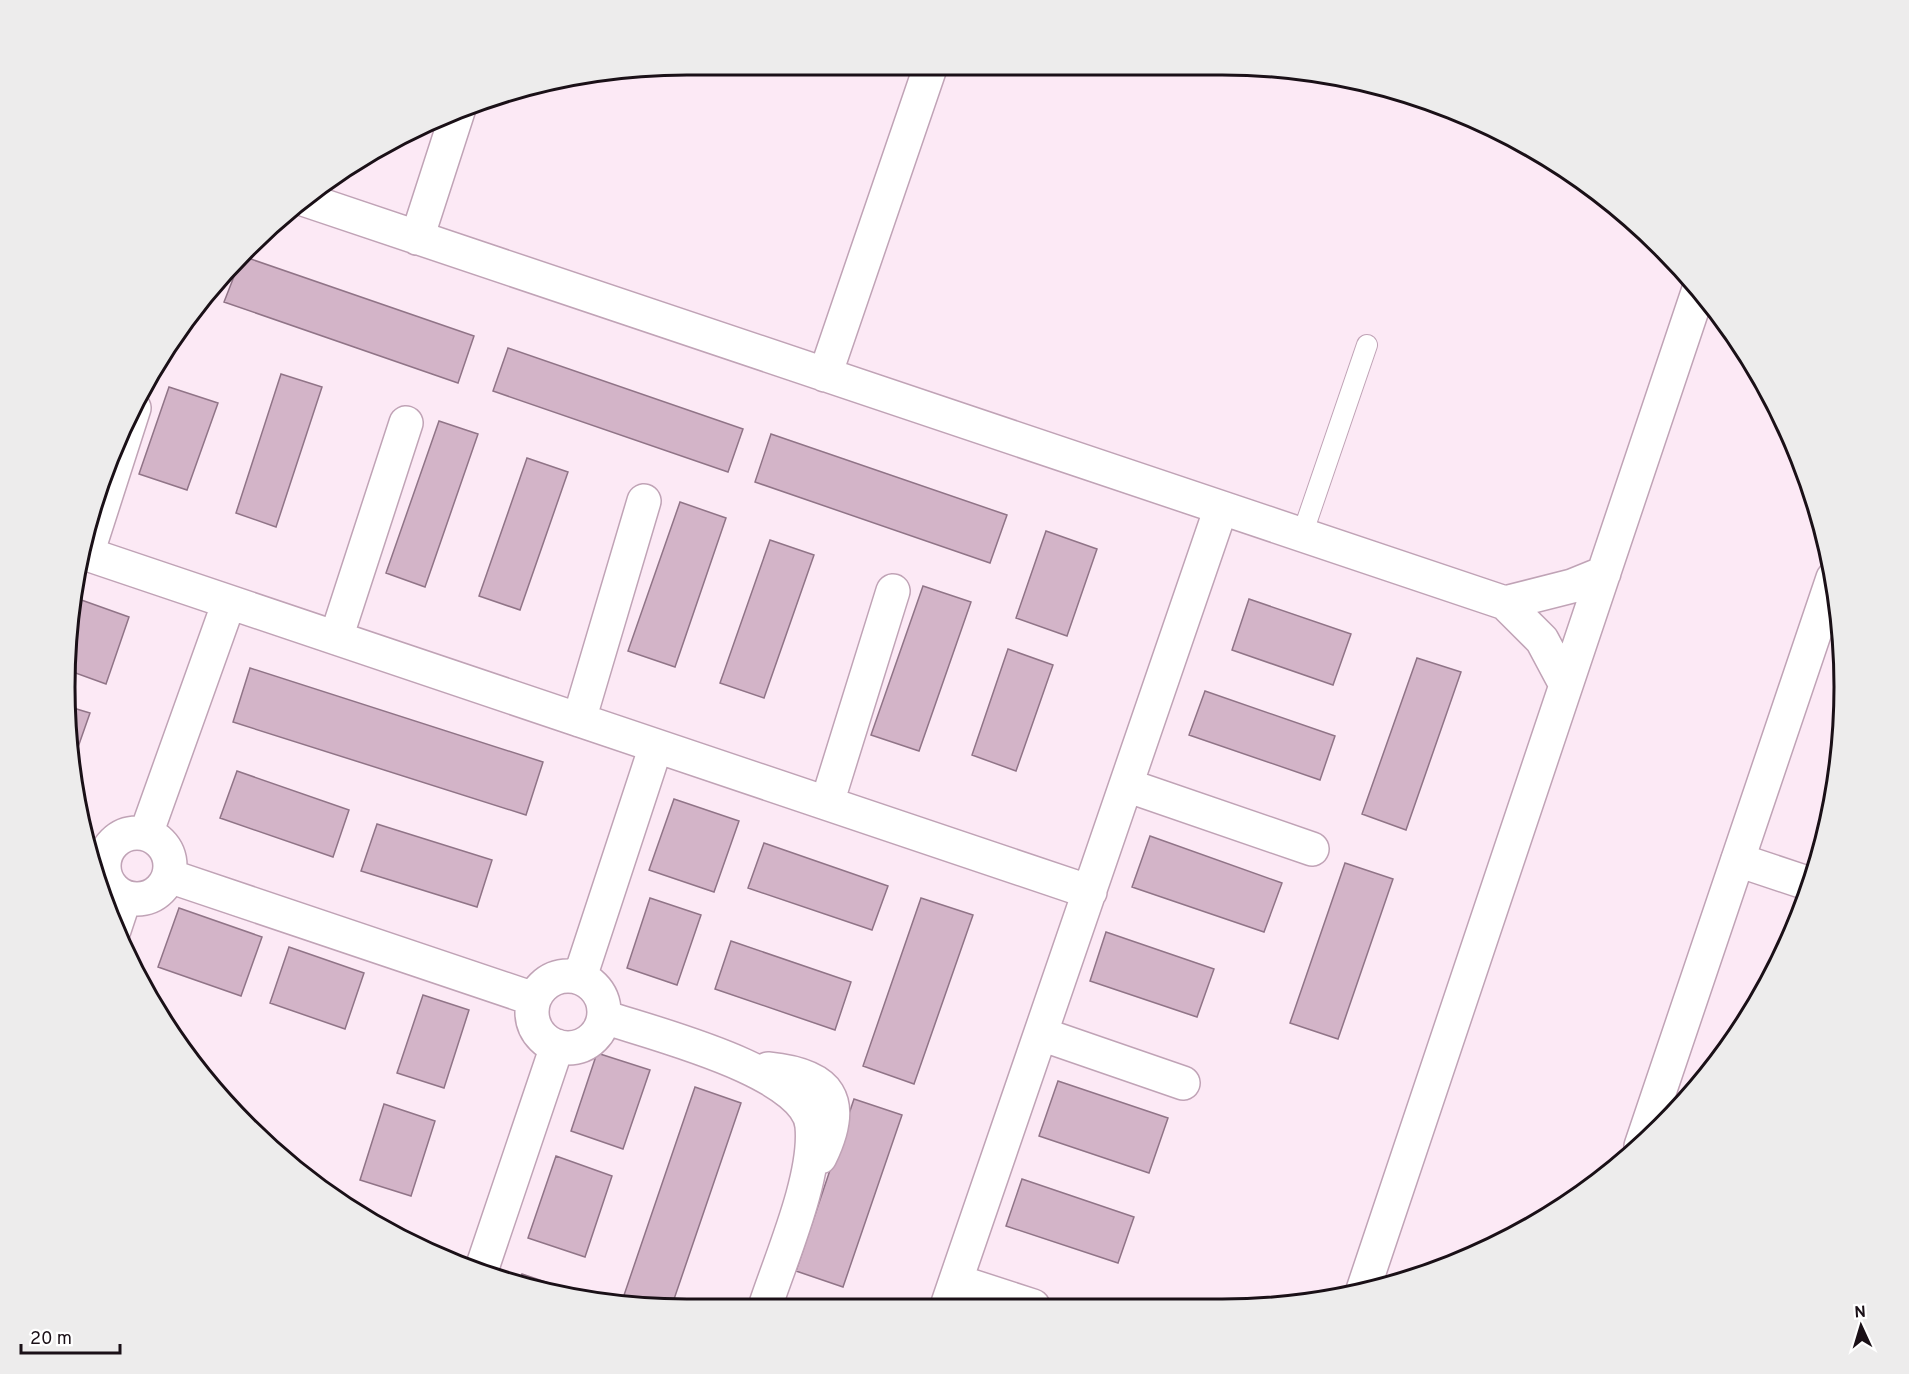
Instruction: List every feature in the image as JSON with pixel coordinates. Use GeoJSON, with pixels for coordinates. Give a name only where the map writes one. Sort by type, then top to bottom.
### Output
{"type":"FeatureCollection","features":[{"type":"Feature","properties":{"kind":"street"},"geometry":{"type":"LineString","coordinates":[[825,375],[927,75]]}},
{"type":"Feature","properties":{"kind":"street"},"geometry":{"type":"LineString","coordinates":[[417,238],[455,121]]}},
{"type":"Feature","properties":{"kind":"street"},"geometry":{"type":"LineString","coordinates":[[313,202],[1505,603],[1542,640],[1566,685]]}},
{"type":"Feature","properties":{"kind":"street"},"geometry":{"type":"LineString","coordinates":[[1366,1281],[1696,299]]}},
{"type":"Feature","properties":{"kind":"street"},"geometry":{"type":"LineString","coordinates":[[336,638],[406,423]]}},
{"type":"Feature","properties":{"kind":"street"},"geometry":{"type":"LineString","coordinates":[[579,720],[644,501]]}},
{"type":"Feature","properties":{"kind":"street"},"geometry":{"type":"LineString","coordinates":[[986,1299],[952,1294],[1221,508]]}},
{"type":"Feature","properties":{"kind":"street"},"geometry":{"type":"LineString","coordinates":[[90,555],[1090,892]]}},
{"type":"Feature","properties":{"kind":"street"},"geometry":{"type":"LineString","coordinates":[[1505,603],[1561,589],[1604,573]]}},
{"type":"Feature","properties":{"kind":"street"},"geometry":{"type":"LineString","coordinates":[[828,803],[893,591]]}},
{"type":"Feature","properties":{"kind":"street"},"geometry":{"type":"LineString","coordinates":[[1647,1127],[1827,596]]}},
{"type":"Feature","properties":{"kind":"street"},"geometry":{"type":"LineString","coordinates":[[146,834],[229,602]]}},
{"type":"Feature","properties":{"kind":"street"},"geometry":{"type":"LineString","coordinates":[[580,977],[656,746]]}},
{"type":"Feature","properties":{"kind":"street"},"geometry":{"type":"LineString","coordinates":[[1126,785],[1311,849]]}},
{"type":"Feature","properties":{"kind":"street"},"geometry":{"type":"LineString","coordinates":[[99,855],[120,836],[129,833],[146,834],[163,846],[169,855],[168,876],[159,890],[143,898],[125,897],[116,892],[105,877]]}},
{"type":"Feature","properties":{"kind":"street"},"geometry":{"type":"LineString","coordinates":[[1738,860],[1803,882]]}},
{"type":"Feature","properties":{"kind":"street"},"geometry":{"type":"LineString","coordinates":[[168,876],[534,999]]}},
{"type":"Feature","properties":{"kind":"street"},"geometry":{"type":"LineString","coordinates":[[119,914],[125,897]]}},
{"type":"Feature","properties":{"kind":"street"},"geometry":{"type":"LineString","coordinates":[[558,976],[580,977],[600,992],[604,1004],[601,1029],[593,1039],[569,1048],[556,1046],[538,1033],[533,1022],[534,999],[539,989],[558,976]]}},
{"type":"Feature","properties":{"kind":"street"},"geometry":{"type":"LineString","coordinates":[[604,1017],[754,1068],[792,1094],[808,1112],[813,1136],[808,1176],[768,1299]]}},
{"type":"Feature","properties":{"kind":"street"},"geometry":{"type":"LineString","coordinates":[[1041,1034],[1183,1083]]}},
{"type":"Feature","properties":{"kind":"street"},"geometry":{"type":"LineString","coordinates":[[483,1264],[556,1046]]}},
{"type":"Feature","properties":{"kind":"lane"},"geometry":{"type":"LineString","coordinates":[[1302,535],[1367,345]]}},
{"type":"Feature","properties":{"kind":"building"},"geometry":{"type":"Polygon","coordinates":[[[250,259],[474,336],[458,383],[224,302],[235,275],[250,259]]]}},
{"type":"Feature","properties":{"kind":"building"},"geometry":{"type":"Polygon","coordinates":[[[508,348],[743,429],[728,472],[493,391],[508,348]]]}},
{"type":"Feature","properties":{"kind":"building"},"geometry":{"type":"Polygon","coordinates":[[[281,374],[322,387],[276,527],[236,513],[281,374]]]}},
{"type":"Feature","properties":{"kind":"building"},"geometry":{"type":"Polygon","coordinates":[[[169,387],[218,403],[187,490],[139,474],[169,387]]]}},
{"type":"Feature","properties":{"kind":"building"},"geometry":{"type":"Polygon","coordinates":[[[439,421],[478,434],[425,587],[386,573],[439,421]]]}},
{"type":"Feature","properties":{"kind":"building"},"geometry":{"type":"Polygon","coordinates":[[[771,434],[1007,515],[990,563],[755,482],[771,434]]]}},
{"type":"Feature","properties":{"kind":"building"},"geometry":{"type":"Polygon","coordinates":[[[527,458],[568,472],[520,610],[479,596],[527,458]]]}},
{"type":"Feature","properties":{"kind":"building"},"geometry":{"type":"Polygon","coordinates":[[[680,502],[726,518],[675,667],[628,651],[680,502]]]}},
{"type":"Feature","properties":{"kind":"building"},"geometry":{"type":"Polygon","coordinates":[[[1046,531],[1097,549],[1067,636],[1016,618],[1046,531]]]}},
{"type":"Feature","properties":{"kind":"building"},"geometry":{"type":"Polygon","coordinates":[[[770,540],[814,555],[764,698],[720,683],[770,540]]]}},
{"type":"Feature","properties":{"kind":"building"},"geometry":{"type":"Polygon","coordinates":[[[923,586],[971,602],[919,751],[871,735],[923,586]]]}},
{"type":"Feature","properties":{"kind":"building"},"geometry":{"type":"Polygon","coordinates":[[[1249,599],[1351,634],[1333,685],[1232,650],[1249,599]]]}},
{"type":"Feature","properties":{"kind":"building"},"geometry":{"type":"Polygon","coordinates":[[[81,600],[129,617],[106,684],[75,673],[81,600]]]}},
{"type":"Feature","properties":{"kind":"building"},"geometry":{"type":"Polygon","coordinates":[[[1008,649],[1053,665],[1016,771],[972,755],[1008,649]]]}},
{"type":"Feature","properties":{"kind":"building"},"geometry":{"type":"Polygon","coordinates":[[[1417,658],[1461,672],[1406,830],[1362,814],[1417,658]]]}},
{"type":"Feature","properties":{"kind":"building"},"geometry":{"type":"Polygon","coordinates":[[[250,668],[543,762],[526,815],[233,722],[250,668]]]}},
{"type":"Feature","properties":{"kind":"building"},"geometry":{"type":"Polygon","coordinates":[[[1205,691],[1335,736],[1320,780],[1189,735],[1205,691]]]}},
{"type":"Feature","properties":{"kind":"building"},"geometry":{"type":"Polygon","coordinates":[[[76,709],[90,713],[78,747],[76,709]]]}},
{"type":"Feature","properties":{"kind":"building"},"geometry":{"type":"Polygon","coordinates":[[[237,771],[349,810],[333,857],[220,818],[237,771]]]}},
{"type":"Feature","properties":{"kind":"building"},"geometry":{"type":"Polygon","coordinates":[[[674,799],[739,821],[714,892],[649,870],[674,799]]]}},
{"type":"Feature","properties":{"kind":"building"},"geometry":{"type":"Polygon","coordinates":[[[377,824],[492,860],[477,907],[361,871],[377,824]]]}},
{"type":"Feature","properties":{"kind":"building"},"geometry":{"type":"Polygon","coordinates":[[[1150,836],[1282,883],[1264,932],[1132,887],[1150,836]]]}},
{"type":"Feature","properties":{"kind":"building"},"geometry":{"type":"Polygon","coordinates":[[[764,843],[888,886],[872,930],[748,888],[764,843]]]}},
{"type":"Feature","properties":{"kind":"building"},"geometry":{"type":"Polygon","coordinates":[[[1345,863],[1393,879],[1338,1039],[1290,1023],[1345,863]]]}},
{"type":"Feature","properties":{"kind":"building"},"geometry":{"type":"Polygon","coordinates":[[[650,898],[701,915],[677,985],[627,968],[650,898]]]}},
{"type":"Feature","properties":{"kind":"building"},"geometry":{"type":"Polygon","coordinates":[[[921,898],[973,915],[914,1084],[863,1066],[921,898]]]}},
{"type":"Feature","properties":{"kind":"building"},"geometry":{"type":"Polygon","coordinates":[[[179,908],[262,937],[241,996],[158,967],[179,908]]]}},
{"type":"Feature","properties":{"kind":"building"},"geometry":{"type":"Polygon","coordinates":[[[1106,932],[1214,969],[1197,1017],[1090,981],[1106,932]]]}},
{"type":"Feature","properties":{"kind":"building"},"geometry":{"type":"Polygon","coordinates":[[[731,941],[851,982],[835,1030],[715,989],[731,941]]]}},
{"type":"Feature","properties":{"kind":"building"},"geometry":{"type":"Polygon","coordinates":[[[289,947],[364,973],[345,1029],[270,1003],[289,947]]]}},
{"type":"Feature","properties":{"kind":"building"},"geometry":{"type":"Polygon","coordinates":[[[423,995],[469,1010],[444,1088],[397,1073],[423,995]]]}},
{"type":"Feature","properties":{"kind":"building"},"geometry":{"type":"Polygon","coordinates":[[[597,1053],[650,1070],[623,1149],[571,1131],[597,1053]]]}},
{"type":"Feature","properties":{"kind":"building"},"geometry":{"type":"Polygon","coordinates":[[[1058,1081],[1168,1118],[1149,1173],[1039,1136],[1058,1081]]]}},
{"type":"Feature","properties":{"kind":"building"},"geometry":{"type":"Polygon","coordinates":[[[695,1087],[741,1103],[674,1299],[624,1296],[695,1087]]]}},
{"type":"Feature","properties":{"kind":"building"},"geometry":{"type":"Polygon","coordinates":[[[854,1099],[902,1115],[843,1287],[796,1271],[854,1099]]]}},
{"type":"Feature","properties":{"kind":"building"},"geometry":{"type":"Polygon","coordinates":[[[384,1104],[435,1121],[411,1196],[360,1180],[384,1104]]]}},
{"type":"Feature","properties":{"kind":"building"},"geometry":{"type":"Polygon","coordinates":[[[556,1156],[612,1176],[585,1257],[528,1238],[556,1156]]]}},
{"type":"Feature","properties":{"kind":"building"},"geometry":{"type":"Polygon","coordinates":[[[1022,1179],[1134,1217],[1118,1263],[1006,1226],[1022,1179]]]}},
{"type":"Feature","properties":{"kind":"building"},"geometry":{"type":"Polygon","coordinates":[[[522,1274],[544,1281],[529,1278],[521,1276],[522,1274]]]}}]}
